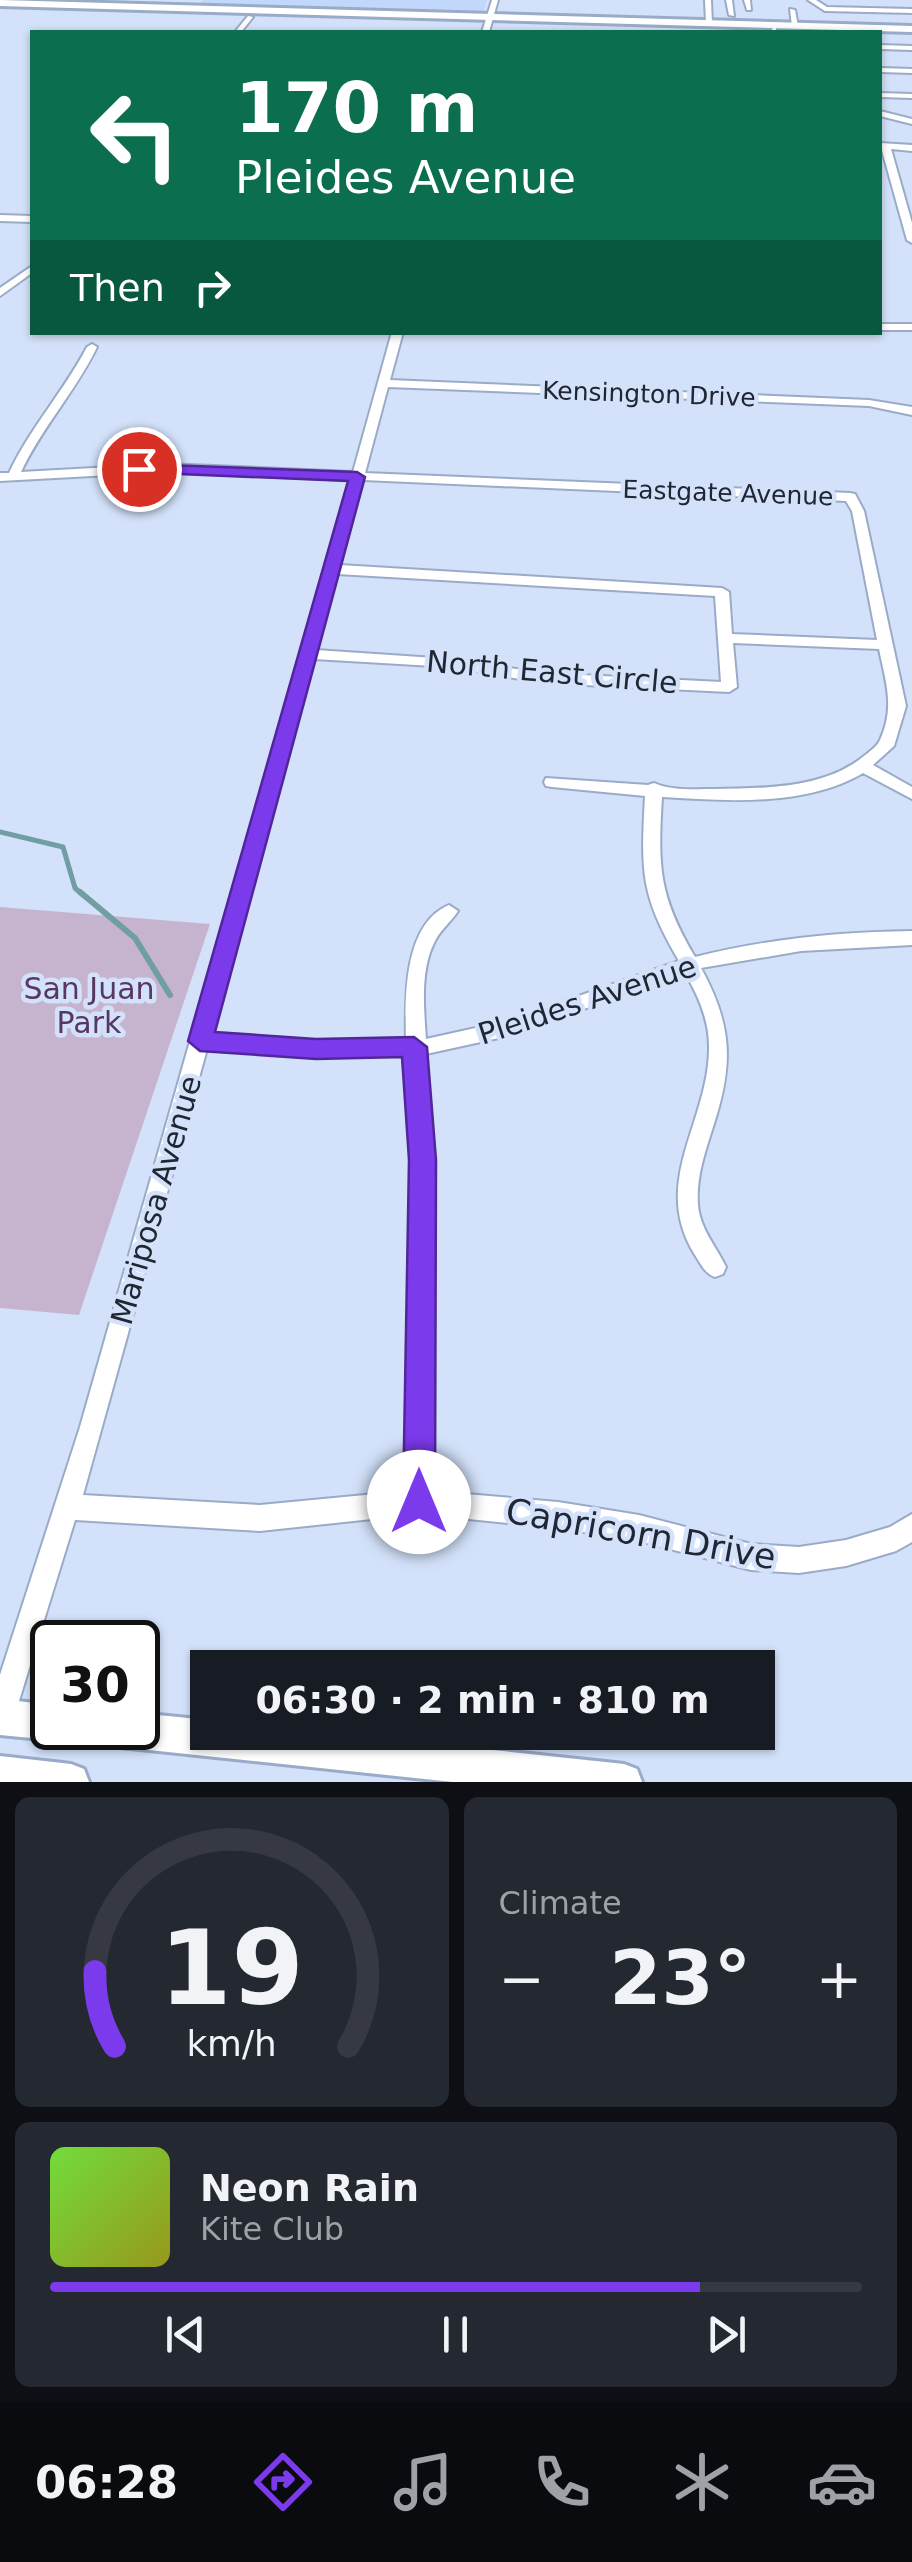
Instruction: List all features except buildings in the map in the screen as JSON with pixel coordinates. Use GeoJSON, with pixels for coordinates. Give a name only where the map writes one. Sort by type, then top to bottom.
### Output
{"type":"FeatureCollection","features":[{"type":"Feature","properties":{"kind":"main road"},"geometry":{"type":"LineString","coordinates":[[0,5],[274,13],[487,25]]}},
{"type":"Feature","properties":{"kind":"main road"},"geometry":{"type":"LineString","coordinates":[[0,5],[487,25],[796,26],[874,19],[912,32]]}},
{"type":"Feature","properties":{"kind":"main road"},"geometry":{"type":"LineString","coordinates":[[250,17],[274,13]]}},
{"type":"Feature","properties":{"kind":"main road"},"geometry":{"type":"LineString","coordinates":[[599,24],[745,30]]}},
{"type":"Feature","properties":{"kind":"main road"},"geometry":{"type":"LineString","coordinates":[[689,28],[710,24]]}},
{"type":"Feature","properties":{"kind":"main road"},"geometry":{"type":"LineString","coordinates":[[778,30],[796,26]]}},
{"type":"Feature","properties":{"kind":"main road"},"geometry":{"type":"LineString","coordinates":[[0,1717],[30,1720]]}},
{"type":"Feature","properties":{"kind":"main road"},"geometry":{"type":"LineString","coordinates":[[160,1733],[624,1782]]}},
{"type":"Feature","properties":{"kind":"main road"},"geometry":{"type":"LineString","coordinates":[[0,1774],[71,1782]]}},
{"type":"Feature","properties":{"kind":"street"},"geometry":{"type":"LineString","coordinates":[[487,25],[494,0]]}},
{"type":"Feature","properties":{"kind":"street"},"geometry":{"type":"LineString","coordinates":[[708,0],[710,24]]}},
{"type":"Feature","properties":{"kind":"street"},"geometry":{"type":"LineString","coordinates":[[730,0],[732,15]]}},
{"type":"Feature","properties":{"kind":"street"},"geometry":{"type":"LineString","coordinates":[[810,0],[825,9],[874,19],[912,11]]}},
{"type":"Feature","properties":{"kind":"street"},"geometry":{"type":"LineString","coordinates":[[792,10],[796,26]]}},
{"type":"Feature","properties":{"kind":"street"},"geometry":{"type":"LineString","coordinates":[[240,30],[250,17]]}},
{"type":"Feature","properties":{"kind":"street"},"geometry":{"type":"LineString","coordinates":[[882,47],[912,48]]}},
{"type":"Feature","properties":{"kind":"street"},"geometry":{"type":"LineString","coordinates":[[882,70],[912,71]]}},
{"type":"Feature","properties":{"kind":"street"},"geometry":{"type":"LineString","coordinates":[[882,96],[912,96]]}},
{"type":"Feature","properties":{"kind":"street"},"geometry":{"type":"LineString","coordinates":[[882,113],[912,122]]}},
{"type":"Feature","properties":{"kind":"street"},"geometry":{"type":"LineString","coordinates":[[912,148],[883,146],[912,240]]}},
{"type":"Feature","properties":{"kind":"street"},"geometry":{"type":"LineString","coordinates":[[0,218],[30,219]]}},
{"type":"Feature","properties":{"kind":"street"},"geometry":{"type":"LineString","coordinates":[[0,293],[30,271]]}},
{"type":"Feature","properties":{"kind":"street"},"geometry":{"type":"LineString","coordinates":[[882,327],[912,327]]}},
{"type":"Feature","properties":{"kind":"street","name":"Mariposa Avenue"},"geometry":{"type":"LineString","coordinates":[[0,1717],[66,1507],[200,1041],[397,335]]}},
{"type":"Feature","properties":{"kind":"street"},"geometry":{"type":"LineString","coordinates":[[6,477],[76,380],[92,347]]}},
{"type":"Feature","properties":{"kind":"street","name":"Kensington Drive"},"geometry":{"type":"LineString","coordinates":[[385,383],[869,403],[912,411]]}},
{"type":"Feature","properties":{"kind":"street","name":"Eastgate Avenue"},"geometry":{"type":"LineString","coordinates":[[6,477],[152,468],[850,497],[858,511],[898,719],[888,745],[864,767],[830,784],[787,793],[552,782]]}},
{"type":"Feature","properties":{"kind":"street","name":"North East Circle"},"geometry":{"type":"LineString","coordinates":[[306,654],[436,661],[558,679],[730,687],[722,592],[330,569]]}},
{"type":"Feature","properties":{"kind":"street"},"geometry":{"type":"LineString","coordinates":[[726,638],[886,645]]}},
{"type":"Feature","properties":{"kind":"street"},"geometry":{"type":"LineString","coordinates":[[864,767],[912,794]]}},
{"type":"Feature","properties":{"kind":"street"},"geometry":{"type":"LineString","coordinates":[[654,788],[652,864],[656,896],[710,1004],[718,1034],[719,1078],[707,1121],[692,1154],[683,1200],[694,1237],[715,1267]]}},
{"type":"Feature","properties":{"kind":"street"},"geometry":{"type":"LineString","coordinates":[[419,1502],[422,1160],[414,1047],[420,954],[427,937],[450,911]]}},
{"type":"Feature","properties":{"kind":"street","name":"Pleides Avenue"},"geometry":{"type":"LineString","coordinates":[[200,1041],[316,1049],[414,1047],[527,1024],[689,964],[799,945],[912,938]]}},
{"type":"Feature","properties":{"kind":"street","name":"Capricorn Drive"},"geometry":{"type":"LineString","coordinates":[[66,1507],[260,1518],[419,1502],[558,1515],[639,1528],[751,1558],[800,1560],[862,1548],[896,1538],[912,1528]]}},
{"type":"Feature","properties":{"kind":"shaded area"},"geometry":{"type":"Polygon","coordinates":[[[203,0],[487,0],[482,16],[195,9],[203,0]]]}},
{"type":"Feature","properties":{"kind":"green space","name":"San Juan Park"},"geometry":{"type":"Polygon","coordinates":[[[0,907],[210,924],[79,1315],[0,1308],[0,907]]]}},
{"type":"Feature","properties":{"kind":"waterway"},"geometry":{"type":"LineString","coordinates":[[0,832],[63,847],[75,888],[83,895]]}},
{"type":"Feature","properties":{"kind":"waterway"},"geometry":{"type":"LineString","coordinates":[[80,892],[135,938],[170,995]]}},
{"type":"Feature","properties":{"kind":"route"},"geometry":{"type":"LineString","coordinates":[[139,469],[357,477],[200,1041],[316,1049],[414,1047],[422,1160],[419,1502]]}}]}
